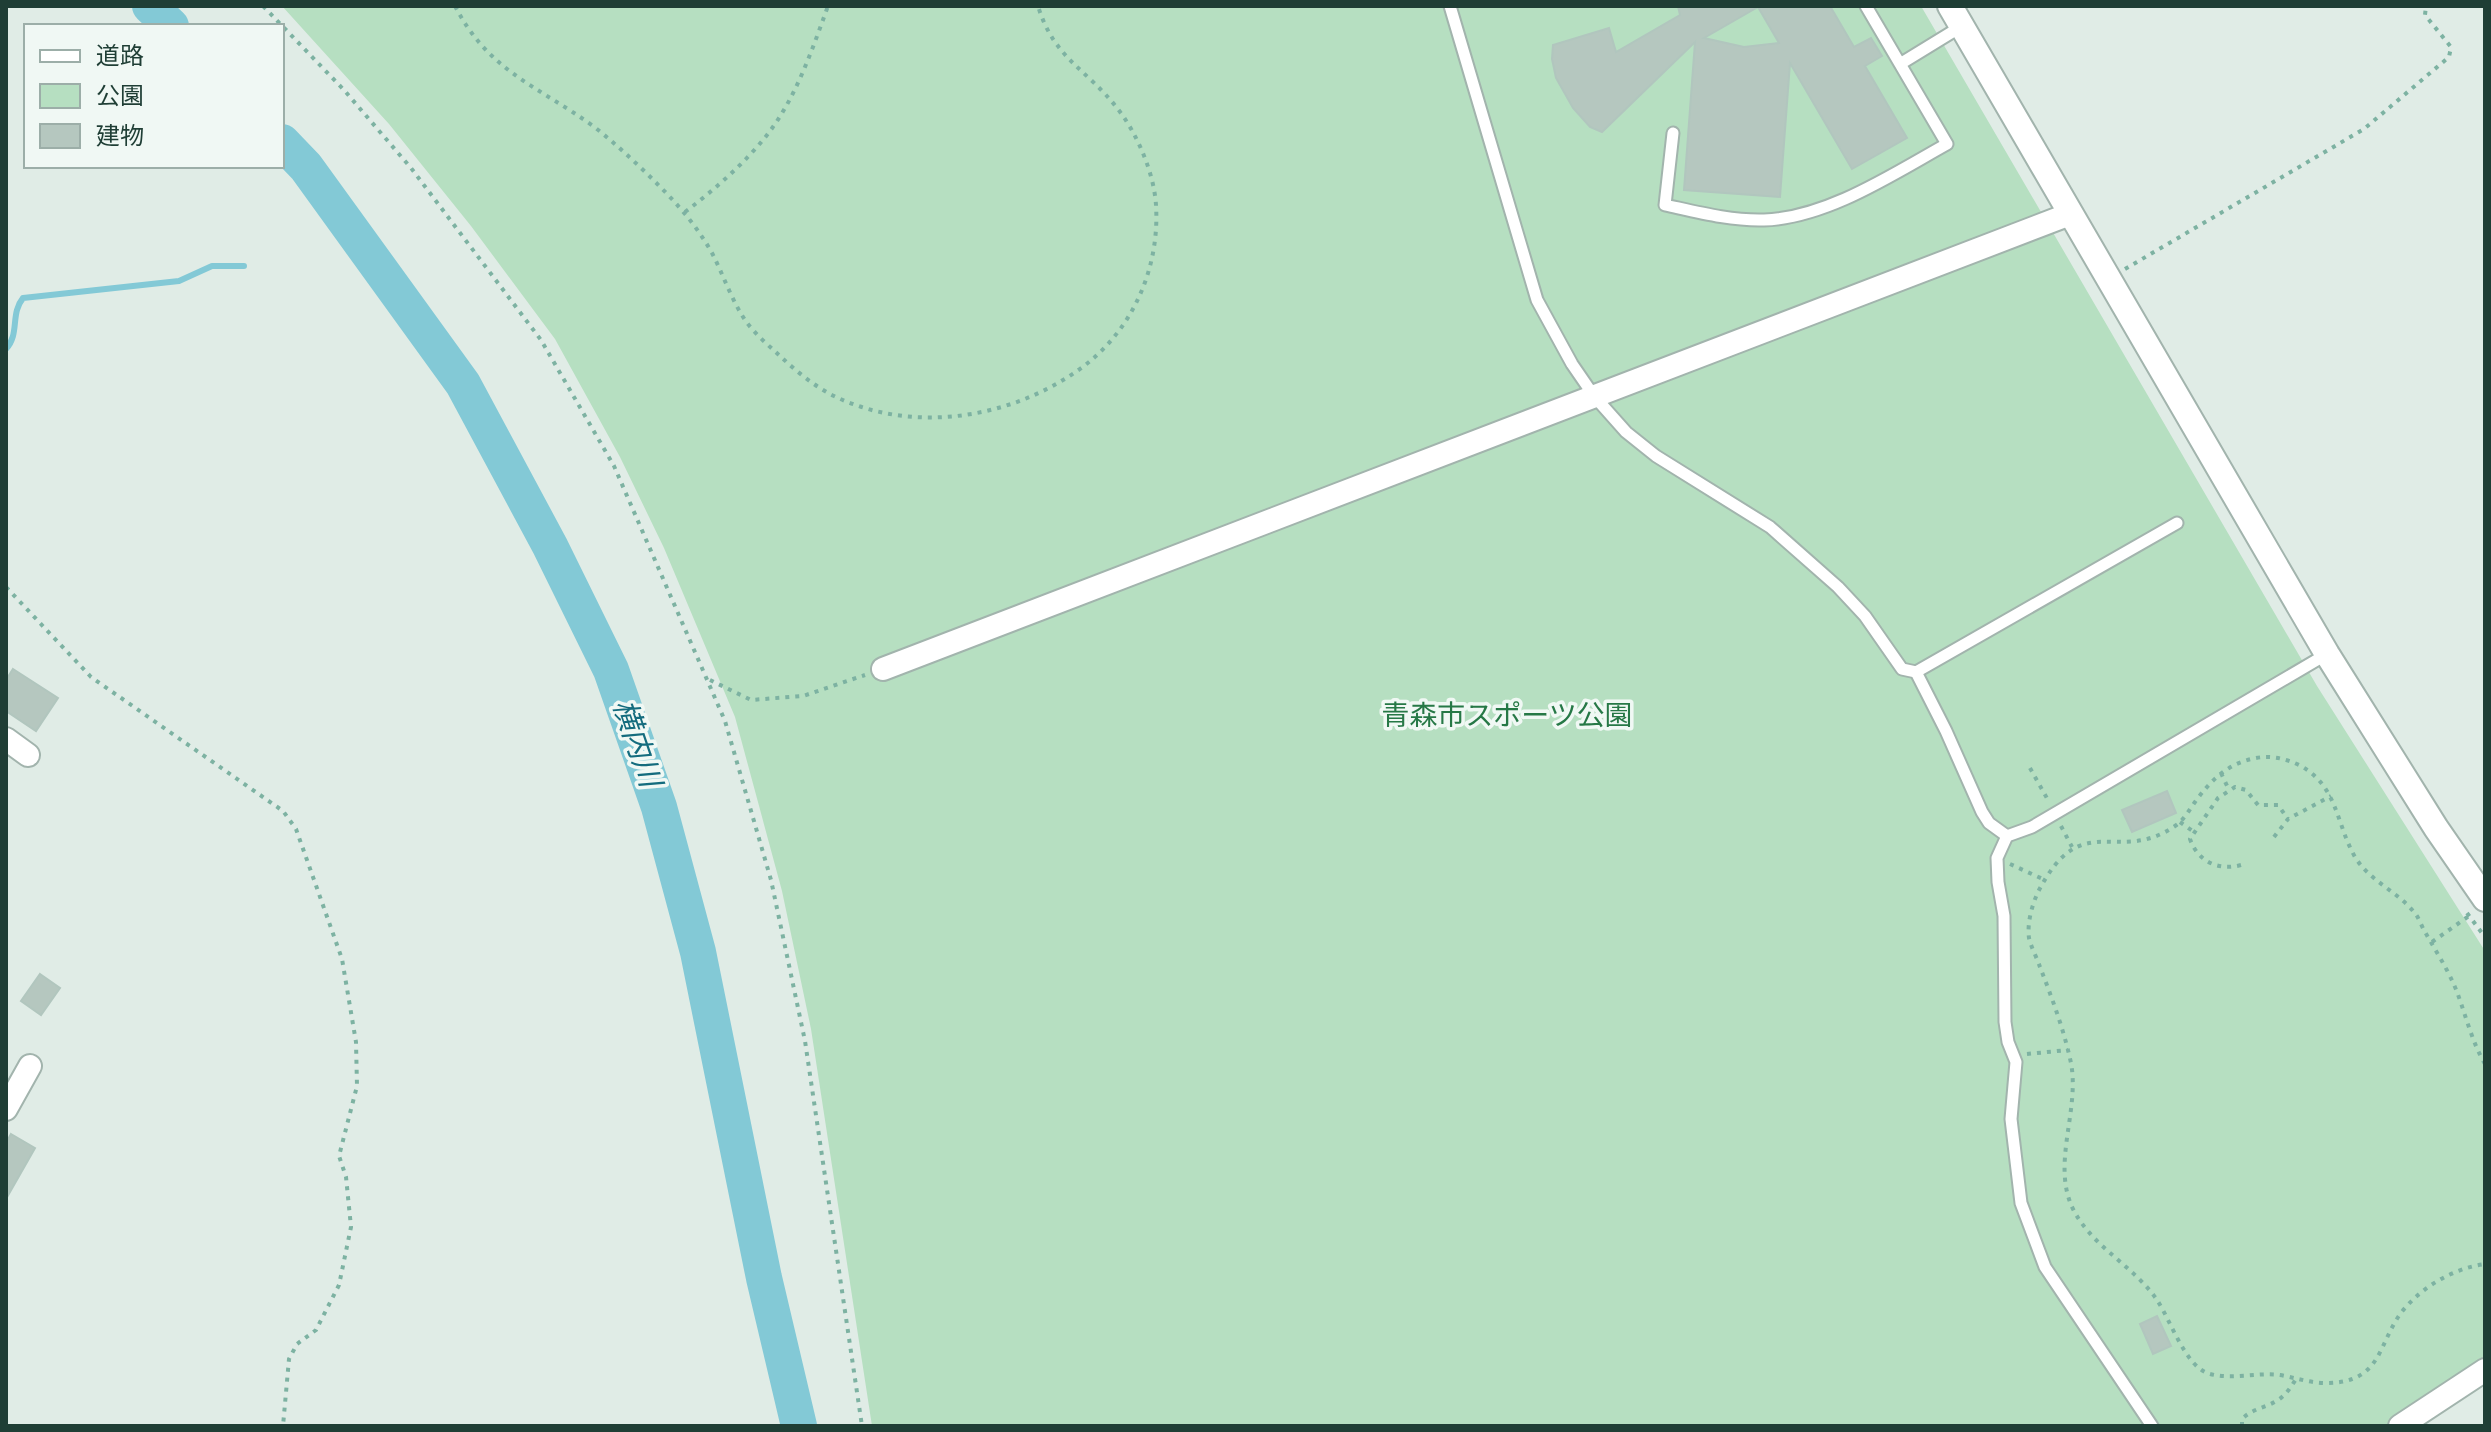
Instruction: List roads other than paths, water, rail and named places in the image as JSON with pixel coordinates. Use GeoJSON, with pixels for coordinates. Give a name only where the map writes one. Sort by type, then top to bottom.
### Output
{"type":"FeatureCollection","features":[{"type":"Feature","properties":{"kind":"street"},"geometry":{"type":"LineString","coordinates":[[1956,16],[2327,654],[2436,828],[2485,899]]}},
{"type":"Feature","properties":{"kind":"street"},"geometry":{"type":"LineString","coordinates":[[883,669],[2070,214]]}},
{"type":"Feature","properties":{"kind":"street"},"geometry":{"type":"LineString","coordinates":[[6,739],[28,755]]}},
{"type":"Feature","properties":{"kind":"street"},"geometry":{"type":"LineString","coordinates":[[6,1109],[30,1066]]}},
{"type":"Feature","properties":{"kind":"street"},"geometry":{"type":"LineString","coordinates":[[2400,1426],[2485,1370]]}},
{"type":"Feature","properties":{"kind":"lane"},"geometry":{"type":"LineString","coordinates":[[1450,6],[1537,300],[1572,364],[1594,396],[1626,432],[1656,456],[1781,536],[1838,587],[1865,616],[1902,669],[1916,672],[2177,523]]}},
{"type":"Feature","properties":{"kind":"lane"},"geometry":{"type":"LineString","coordinates":[[1673,133],[1665,205],[1712,215],[1765,220],[1814,210],[1854,195],[1947,144],[1866,6]]}},
{"type":"Feature","properties":{"kind":"lane"},"geometry":{"type":"LineString","coordinates":[[1900,64],[1956,16]]}},
{"type":"Feature","properties":{"kind":"lane"},"geometry":{"type":"LineString","coordinates":[[2152,1426],[2051,1277],[2034,1241],[2017,1184],[2011,1119],[2016,1062],[2005,1022],[2004,916],[1997,858],[2007,836],[2032,827],[2327,654]]}},
{"type":"Feature","properties":{"kind":"lane"},"geometry":{"type":"LineString","coordinates":[[1916,672],[1982,812],[1989,823],[2007,836]]}},
{"type":"Feature","properties":{"kind":"waterway","name":"横内川"},"geometry":{"type":"LineString","coordinates":[[150,6],[169,24]]}},
{"type":"Feature","properties":{"kind":"waterway","name":"横内川"},"geometry":{"type":"LineString","coordinates":[[284,144],[306,167],[463,384],[550,546],[611,670],[659,807],[698,952],[764,1278],[799,1426]]}},
{"type":"Feature","properties":{"kind":"waterway"},"geometry":{"type":"LineString","coordinates":[[6,349],[13,337],[17,311],[23,298],[179,281],[212,266],[244,266]]}},
{"type":"Feature","properties":{"kind":"park label","name":"青森市スポーツ公園"},"geometry":{"type":"Point","coordinates":[1507,715]}}]}
